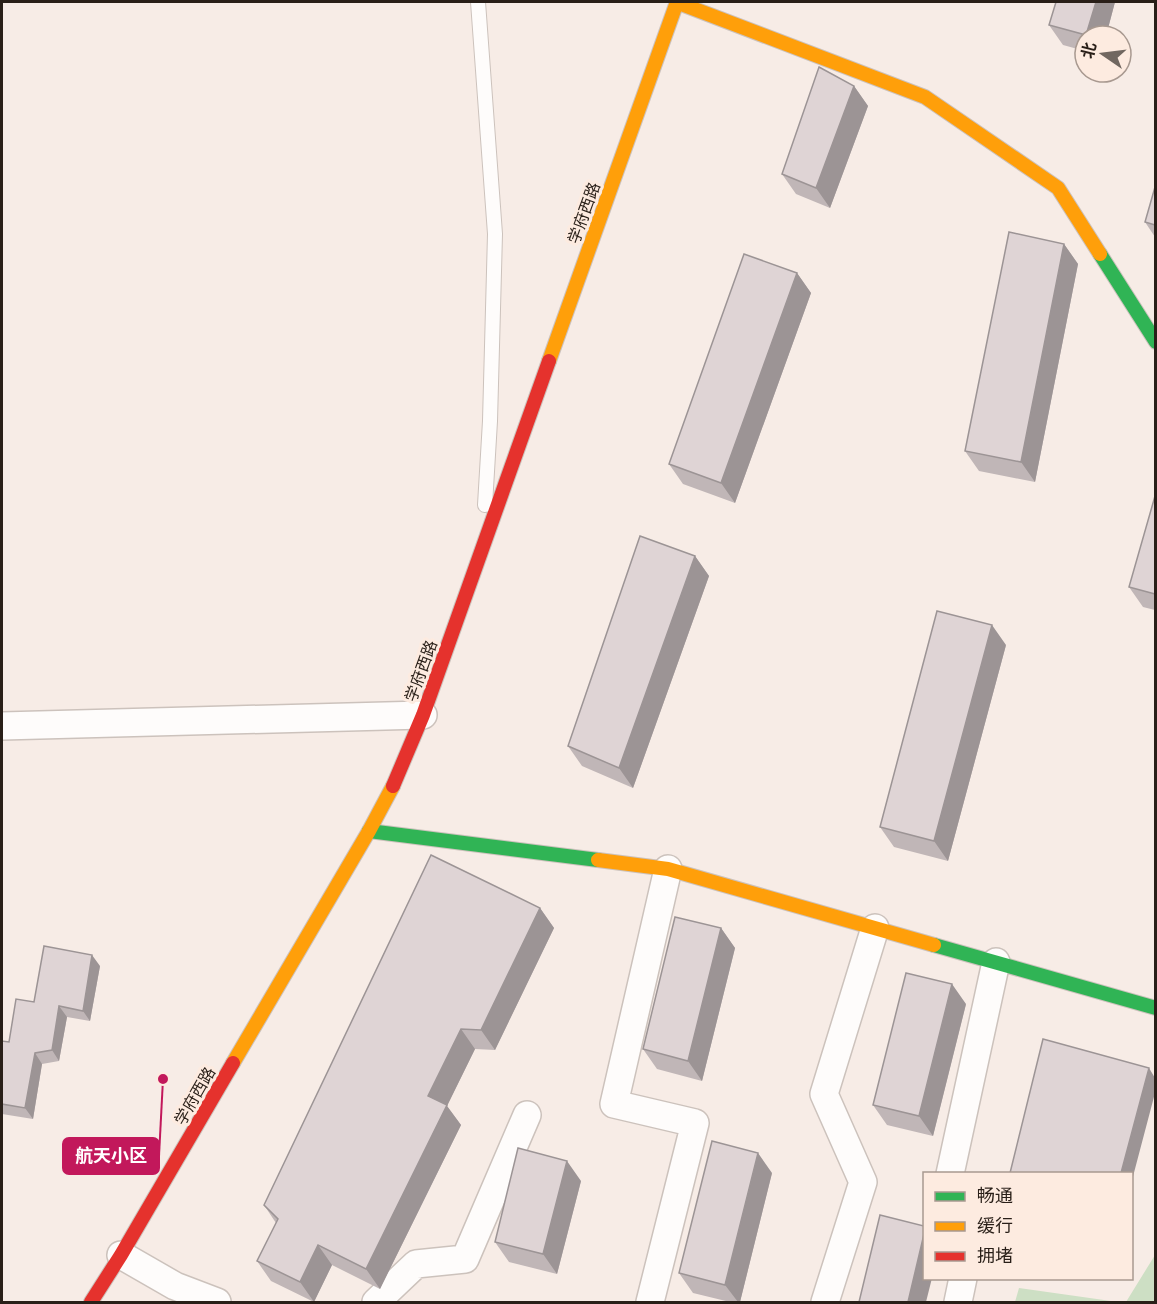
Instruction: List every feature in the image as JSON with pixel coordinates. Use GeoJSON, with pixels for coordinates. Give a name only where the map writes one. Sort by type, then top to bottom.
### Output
{"type":"FeatureCollection","features":[{"type":"Feature","properties":{"kind":"main road","name":"学府西路"},"geometry":{"type":"LineString","coordinates":[[91,1302],[121,1255],[369,831],[400,773],[423,716],[677,2]]}},
{"type":"Feature","properties":{"kind":"main road"},"geometry":{"type":"LineString","coordinates":[[677,2],[925,97],[1058,188],[1155,342]]}},
{"type":"Feature","properties":{"kind":"main road"},"geometry":{"type":"LineString","coordinates":[[369,831],[668,868],[1155,1008]]}},
{"type":"Feature","properties":{"kind":"street"},"geometry":{"type":"LineString","coordinates":[[2,726],[423,716]]}},
{"type":"Feature","properties":{"kind":"street"},"geometry":{"type":"LineString","coordinates":[[650,1302],[695,1123],[614,1104],[668,868]]}},
{"type":"Feature","properties":{"kind":"street"},"geometry":{"type":"LineString","coordinates":[[825,1302],[863,1182],[825,1094],[875,928]]}},
{"type":"Feature","properties":{"kind":"street"},"geometry":{"type":"LineString","coordinates":[[950,1172],[996,962]]}},
{"type":"Feature","properties":{"kind":"street"},"geometry":{"type":"LineString","coordinates":[[376,1302],[416,1264],[465,1259],[527,1115]]}},
{"type":"Feature","properties":{"kind":"street"},"geometry":{"type":"LineString","coordinates":[[121,1255],[174,1286],[217,1302]]}},
{"type":"Feature","properties":{"kind":"street"},"geometry":{"type":"LineString","coordinates":[[958,1302],[963,1280]]}},
{"type":"Feature","properties":{"kind":"lane"},"geometry":{"type":"LineString","coordinates":[[478,2],[495,234],[490,421],[483,546]]}},
{"type":"Feature","properties":{"kind":"green space"},"geometry":{"type":"Polygon","coordinates":[[[1155,1255],[1155,1302],[1126,1302],[1155,1255]]]}},
{"type":"Feature","properties":{"kind":"green space"},"geometry":{"type":"Polygon","coordinates":[[[1019,1288],[1118,1302],[1015,1302],[1019,1288]]]}},
{"type":"Feature","properties":{"kind":"building"},"geometry":{"type":"Polygon","coordinates":[[[1056,2],[1096,2],[1089,24],[1073,24],[1073,31],[1049,25],[1056,2]]]}},
{"type":"Feature","properties":{"kind":"building"},"geometry":{"type":"Polygon","coordinates":[[[819,67],[854,86],[816,188],[782,174],[819,67]]]}},
{"type":"Feature","properties":{"kind":"building"},"geometry":{"type":"Polygon","coordinates":[[[1155,187],[1155,225],[1145,222],[1155,187]]]}},
{"type":"Feature","properties":{"kind":"building"},"geometry":{"type":"Polygon","coordinates":[[[1009,232],[1064,244],[1021,462],[965,451],[1009,232]]]}},
{"type":"Feature","properties":{"kind":"building"},"geometry":{"type":"Polygon","coordinates":[[[744,254],[797,273],[721,483],[669,464],[744,254]]]}},
{"type":"Feature","properties":{"kind":"building"},"geometry":{"type":"Polygon","coordinates":[[[1155,496],[1155,594],[1129,587],[1155,496]]]}},
{"type":"Feature","properties":{"kind":"building"},"geometry":{"type":"Polygon","coordinates":[[[640,536],[695,556],[619,768],[568,746],[640,536]]]}},
{"type":"Feature","properties":{"kind":"building"},"geometry":{"type":"Polygon","coordinates":[[[937,611],[992,625],[934,841],[880,827],[937,611]]]}},
{"type":"Feature","properties":{"kind":"building"},"geometry":{"type":"Polygon","coordinates":[[[431,855],[540,908],[481,1030],[461,1029],[428,1096],[447,1105],[366,1269],[318,1245],[300,1282],[257,1261],[278,1219],[264,1205],[431,855]]]}},
{"type":"Feature","properties":{"kind":"building"},"geometry":{"type":"Polygon","coordinates":[[[675,917],[721,928],[688,1061],[643,1049],[675,917]]]}},
{"type":"Feature","properties":{"kind":"building"},"geometry":{"type":"Polygon","coordinates":[[[44,946],[92,955],[83,1011],[59,1006],[52,1050],[35,1053],[25,1108],[2,1104],[2,1041],[9,1042],[16,999],[34,1002],[44,946]]]}},
{"type":"Feature","properties":{"kind":"building"},"geometry":{"type":"Polygon","coordinates":[[[906,973],[952,984],[919,1116],[873,1105],[906,973]]]}},
{"type":"Feature","properties":{"kind":"building"},"geometry":{"type":"Polygon","coordinates":[[[1043,1039],[1149,1068],[1121,1172],[1010,1172],[1043,1039]]]}},
{"type":"Feature","properties":{"kind":"building"},"geometry":{"type":"Polygon","coordinates":[[[712,1141],[758,1153],[725,1285],[679,1273],[712,1141]]]}},
{"type":"Feature","properties":{"kind":"building"},"geometry":{"type":"Polygon","coordinates":[[[518,1148],[567,1161],[543,1254],[495,1242],[518,1148]]]}},
{"type":"Feature","properties":{"kind":"building"},"geometry":{"type":"Polygon","coordinates":[[[880,1215],[923,1226],[923,1238],[908,1302],[859,1302],[880,1215]]]}},
{"type":"Feature","properties":{"kind":"traffic: fast"},"geometry":{"type":"LineString","coordinates":[[1100,254],[1156,342]]}},
{"type":"Feature","properties":{"kind":"traffic: fast"},"geometry":{"type":"LineString","coordinates":[[369,831],[598,860]]}},
{"type":"Feature","properties":{"kind":"traffic: fast"},"geometry":{"type":"LineString","coordinates":[[934,945],[1156,1008]]}},
{"type":"Feature","properties":{"kind":"traffic: slow"},"geometry":{"type":"LineString","coordinates":[[676,2],[925,97],[1058,188],[1100,254]]}},
{"type":"Feature","properties":{"kind":"traffic: slow"},"geometry":{"type":"LineString","coordinates":[[549,361],[677,2]]}},
{"type":"Feature","properties":{"kind":"traffic: slow"},"geometry":{"type":"LineString","coordinates":[[233,1063],[393,786]]}},
{"type":"Feature","properties":{"kind":"traffic: slow"},"geometry":{"type":"LineString","coordinates":[[598,860],[668,869],[934,945]]}},
{"type":"Feature","properties":{"kind":"traffic: jam"},"geometry":{"type":"LineString","coordinates":[[393,786],[423,715],[549,361]]}},
{"type":"Feature","properties":{"kind":"traffic: jam"},"geometry":{"type":"LineString","coordinates":[[91,1302],[233,1063]]}},
{"type":"Feature","properties":{"kind":"place","name":"航天小区"},"geometry":{"type":"Point","coordinates":[163,1079]}}]}
